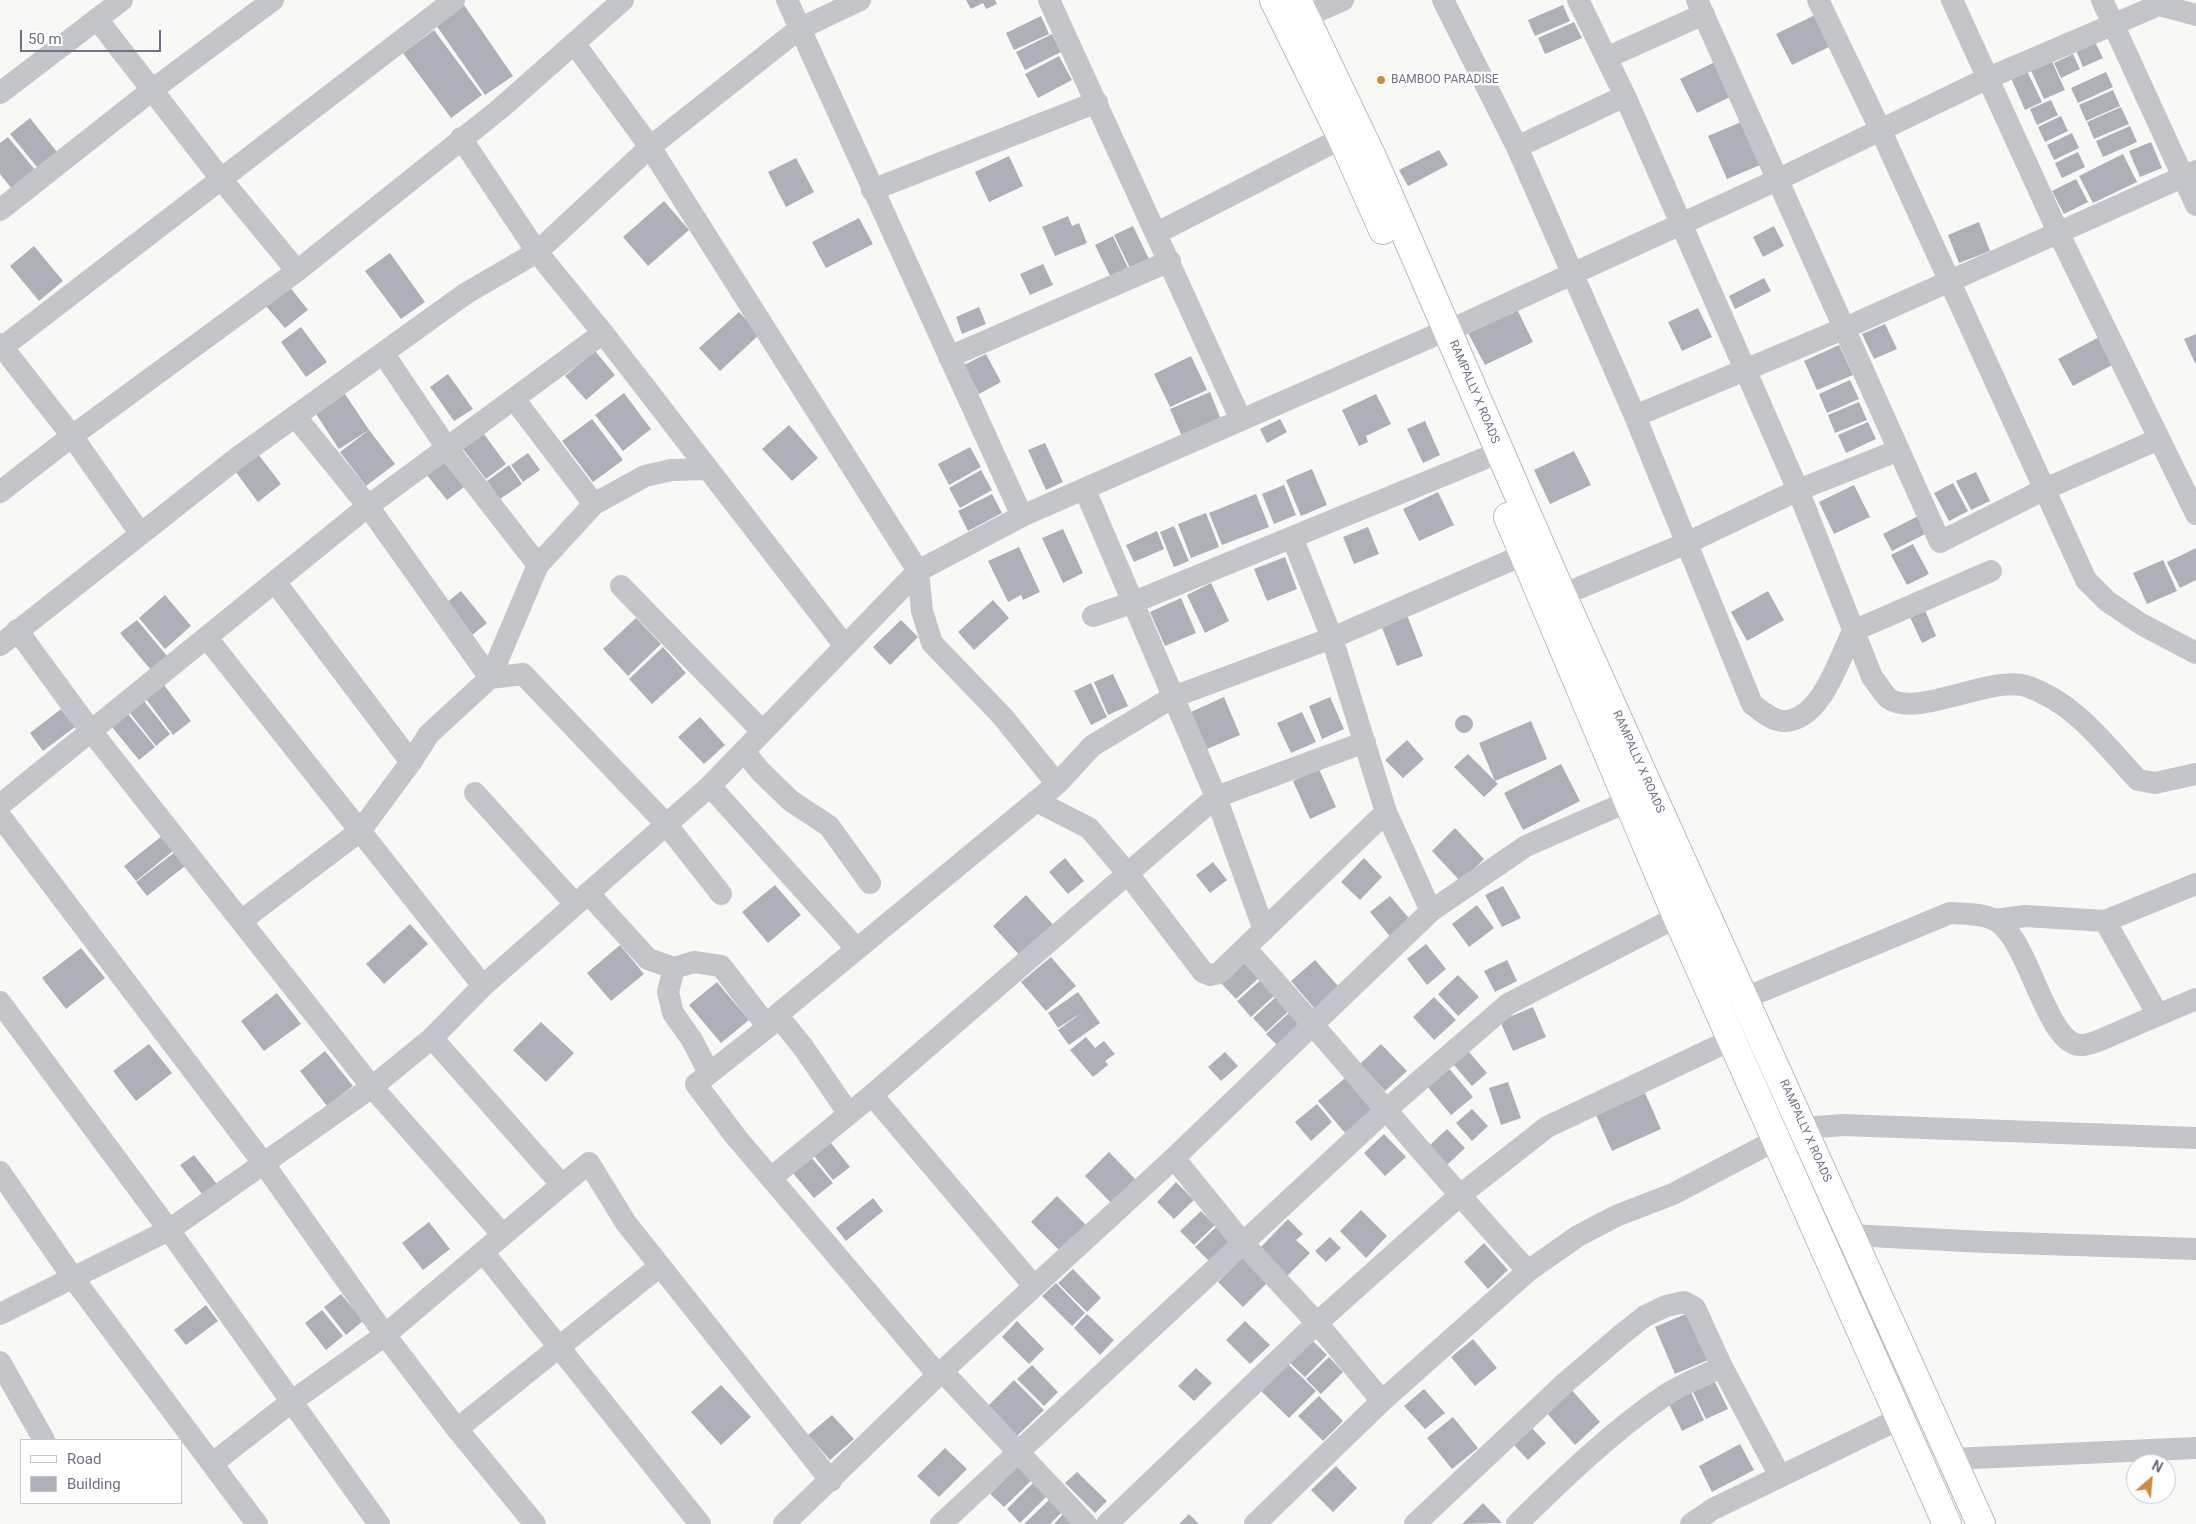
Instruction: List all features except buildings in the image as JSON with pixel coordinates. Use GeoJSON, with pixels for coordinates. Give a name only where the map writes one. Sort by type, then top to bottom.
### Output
{"type":"FeatureCollection","features":[{"type":"Feature","properties":{"kind":"main road"},"geometry":{"type":"LineString","coordinates":[[1274,0],[1439,334],[1483,459],[1547,607],[1627,802],[1947,1524]]}},
{"type":"Feature","properties":{"kind":"main road","name":"RAMPALLY X ROADS"},"geometry":{"type":"LineString","coordinates":[[1301,8],[1373,159],[1439,334],[1562,595],[1981,1524]]}},
{"type":"Feature","properties":{"kind":"main road"},"geometry":{"type":"LineString","coordinates":[[1702,972],[1729,963]]}},
{"type":"Feature","properties":{"kind":"street"},"geometry":{"type":"LineString","coordinates":[[0,93],[122,0]]}},
{"type":"Feature","properties":{"kind":"street"},"geometry":{"type":"LineString","coordinates":[[0,210],[152,90],[273,0]]}},
{"type":"Feature","properties":{"kind":"street"},"geometry":{"type":"LineString","coordinates":[[0,492],[72,436],[297,271],[500,108],[624,0]]}},
{"type":"Feature","properties":{"kind":"street"},"geometry":{"type":"LineString","coordinates":[[787,0],[1022,516]]}},
{"type":"Feature","properties":{"kind":"street"},"geometry":{"type":"LineString","coordinates":[[0,645],[237,458],[465,294],[537,252],[650,147],[799,29],[860,0]]}},
{"type":"Feature","properties":{"kind":"street"},"geometry":{"type":"LineString","coordinates":[[1049,0],[1170,261],[1241,420]]}},
{"type":"Feature","properties":{"kind":"street"},"geometry":{"type":"LineString","coordinates":[[1301,8],[1343,0]]}},
{"type":"Feature","properties":{"kind":"street"},"geometry":{"type":"LineString","coordinates":[[1443,0],[1517,147],[1635,416],[1752,704],[1770,718],[1785,721],[1800,716],[1821,698],[1853,631],[1991,571]]}},
{"type":"Feature","properties":{"kind":"street"},"geometry":{"type":"LineString","coordinates":[[1578,0],[1624,96],[1798,490],[1872,677],[1889,698],[1909,704],[1999,685],[2024,686],[2060,700],[2098,733],[2138,780],[2155,783],[2196,774]]}},
{"type":"Feature","properties":{"kind":"street"},"geometry":{"type":"LineString","coordinates":[[1818,0],[1881,131],[2086,580],[2107,601],[2141,624],[2196,654]]}},
{"type":"Feature","properties":{"kind":"street"},"geometry":{"type":"LineString","coordinates":[[1952,0],[2059,234],[2196,514]]}},
{"type":"Feature","properties":{"kind":"street"},"geometry":{"type":"LineString","coordinates":[[2102,0],[2190,174],[2196,205]]}},
{"type":"Feature","properties":{"kind":"street"},"geometry":{"type":"LineString","coordinates":[[140,533],[72,436],[1,347],[221,179],[440,4]]}},
{"type":"Feature","properties":{"kind":"street"},"geometry":{"type":"LineString","coordinates":[[0,1314],[169,1230],[372,1087],[432,1038],[483,986],[710,786],[918,571],[1022,516],[1439,334],[1777,180],[1988,78],[2159,5],[2196,15]]}},
{"type":"Feature","properties":{"kind":"street"},"geometry":{"type":"LineString","coordinates":[[1606,58],[1700,7],[1940,542],[2045,489],[2159,439]]}},
{"type":"Feature","properties":{"kind":"street"},"geometry":{"type":"LineString","coordinates":[[97,19],[221,179],[297,271]]}},
{"type":"Feature","properties":{"kind":"street"},"geometry":{"type":"LineString","coordinates":[[574,42],[650,147],[918,571],[922,611],[932,643],[1003,717],[1057,784]]}},
{"type":"Feature","properties":{"kind":"street"},"geometry":{"type":"LineString","coordinates":[[1517,147],[1624,96]]}},
{"type":"Feature","properties":{"kind":"street"},"geometry":{"type":"LineString","coordinates":[[872,190],[1097,102]]}},
{"type":"Feature","properties":{"kind":"street"},"geometry":{"type":"LineString","coordinates":[[461,138],[537,252],[603,333],[845,646]]}},
{"type":"Feature","properties":{"kind":"street"},"geometry":{"type":"LineString","coordinates":[[1157,233],[1342,138]]}},
{"type":"Feature","properties":{"kind":"street"},"geometry":{"type":"LineString","coordinates":[[1635,416],[1845,328],[2190,174]]}},
{"type":"Feature","properties":{"kind":"street"},"geometry":{"type":"LineString","coordinates":[[949,357],[1170,261]]}},
{"type":"Feature","properties":{"kind":"street"},"geometry":{"type":"LineString","coordinates":[[0,806],[368,506],[603,333]]}},
{"type":"Feature","properties":{"kind":"street"},"geometry":{"type":"LineString","coordinates":[[383,353],[447,448],[538,565]]}},
{"type":"Feature","properties":{"kind":"street"},"geometry":{"type":"LineString","coordinates":[[514,399],[594,504]]}},
{"type":"Feature","properties":{"kind":"street"},"geometry":{"type":"LineString","coordinates":[[295,416],[368,506],[490,678]]}},
{"type":"Feature","properties":{"kind":"street"},"geometry":{"type":"LineString","coordinates":[[1562,595],[1687,543],[1798,490],[1899,450]]}},
{"type":"Feature","properties":{"kind":"street"},"geometry":{"type":"LineString","coordinates":[[1093,616],[1134,602],[1483,459]]}},
{"type":"Feature","properties":{"kind":"street"},"geometry":{"type":"LineString","coordinates":[[241,920],[360,830],[411,762],[429,734],[490,678],[538,565],[594,504],[645,476],[671,470],[708,469]]}},
{"type":"Feature","properties":{"kind":"street"},"geometry":{"type":"LineString","coordinates":[[1085,490],[1216,797],[1264,930]]}},
{"type":"Feature","properties":{"kind":"street"},"geometry":{"type":"LineString","coordinates":[[1292,536],[1332,638],[1386,812],[1431,911]]}},
{"type":"Feature","properties":{"kind":"street"},"geometry":{"type":"LineString","coordinates":[[1086,1524],[1020,1452],[940,1373],[771,1178],[696,1084],[773,1021],[856,948],[1057,784],[1092,746],[1173,697],[1332,638],[1523,555]]}},
{"type":"Feature","properties":{"kind":"street"},"geometry":{"type":"LineString","coordinates":[[275,582],[411,762]]}},
{"type":"Feature","properties":{"kind":"street"},"geometry":{"type":"LineString","coordinates":[[621,586],[762,731]]}},
{"type":"Feature","properties":{"kind":"street"},"geometry":{"type":"LineString","coordinates":[[17,630],[91,731],[372,1087],[503,1235]]}},
{"type":"Feature","properties":{"kind":"street"},"geometry":{"type":"LineString","coordinates":[[207,638],[483,986]]}},
{"type":"Feature","properties":{"kind":"street"},"geometry":{"type":"LineString","coordinates":[[490,678],[523,674],[666,824],[721,894]]}},
{"type":"Feature","properties":{"kind":"street"},"geometry":{"type":"LineString","coordinates":[[771,1178],[849,1114],[1216,797],[1365,742]]}},
{"type":"Feature","properties":{"kind":"street"},"geometry":{"type":"LineString","coordinates":[[744,751],[760,771],[791,801],[829,826],[870,883]]}},
{"type":"Feature","properties":{"kind":"street"},"geometry":{"type":"LineString","coordinates":[[710,786],[856,948]]}},
{"type":"Feature","properties":{"kind":"street"},"geometry":{"type":"LineString","coordinates":[[475,793],[582,898],[648,959],[674,968],[694,962],[721,966],[773,1021],[803,1047],[849,1114]]}},
{"type":"Feature","properties":{"kind":"street"},"geometry":{"type":"LineString","coordinates":[[1036,801],[1089,828],[1128,874],[1203,972],[1210,975],[1219,973],[1386,812]]}},
{"type":"Feature","properties":{"kind":"street"},"geometry":{"type":"LineString","coordinates":[[784,1524],[831,1481],[940,1373],[1033,1285],[1174,1158],[1431,911],[1526,846],[1627,802]]}},
{"type":"Feature","properties":{"kind":"street"},"geometry":{"type":"LineString","coordinates":[[0,816],[264,1164],[385,1335],[457,1429],[535,1524]]}},
{"type":"Feature","properties":{"kind":"street"},"geometry":{"type":"LineString","coordinates":[[1745,998],[1950,913],[1972,914],[1995,920],[2025,916],[2105,921],[2196,884]]}},
{"type":"Feature","properties":{"kind":"street"},"geometry":{"type":"LineString","coordinates":[[941,1524],[1387,1109],[1508,1004],[1677,917]]}},
{"type":"Feature","properties":{"kind":"street"},"geometry":{"type":"LineString","coordinates":[[1995,920],[2016,940],[2055,1025],[2064,1038],[2073,1044],[2084,1045],[2196,999]]}},
{"type":"Feature","properties":{"kind":"street"},"geometry":{"type":"LineString","coordinates":[[2105,921],[2158,1015]]}},
{"type":"Feature","properties":{"kind":"street"},"geometry":{"type":"LineString","coordinates":[[1245,948],[1387,1109],[1458,1196],[1528,1271]]}},
{"type":"Feature","properties":{"kind":"street"},"geometry":{"type":"LineString","coordinates":[[674,968],[668,992],[673,1013],[692,1040],[709,1073]]}},
{"type":"Feature","properties":{"kind":"street"},"geometry":{"type":"LineString","coordinates":[[0,1002],[169,1230],[379,1524]]}},
{"type":"Feature","properties":{"kind":"street"},"geometry":{"type":"LineString","coordinates":[[432,1038],[562,1185]]}},
{"type":"Feature","properties":{"kind":"street"},"geometry":{"type":"LineString","coordinates":[[1107,1524],[1317,1323],[1458,1196],[1548,1127],[1733,1039]]}},
{"type":"Feature","properties":{"kind":"street"},"geometry":{"type":"LineString","coordinates":[[872,1094],[1033,1285]]}},
{"type":"Feature","properties":{"kind":"street"},"geometry":{"type":"LineString","coordinates":[[1803,1128],[1843,1125],[2196,1138]]}},
{"type":"Feature","properties":{"kind":"street"},"geometry":{"type":"LineString","coordinates":[[1255,1524],[1382,1401],[1528,1271],[1578,1236],[1616,1216],[1673,1194],[1776,1140]]}},
{"type":"Feature","properties":{"kind":"street"},"geometry":{"type":"LineString","coordinates":[[1174,1158],[1242,1242],[1317,1323],[1382,1401]]}},
{"type":"Feature","properties":{"kind":"street"},"geometry":{"type":"LineString","coordinates":[[213,1463],[291,1402],[385,1335],[589,1163],[626,1223],[831,1481]]}},
{"type":"Feature","properties":{"kind":"street"},"geometry":{"type":"LineString","coordinates":[[0,1172],[73,1278],[257,1524]]}},
{"type":"Feature","properties":{"kind":"street"},"geometry":{"type":"LineString","coordinates":[[1851,1234],[1984,1242],[2196,1249]]}},
{"type":"Feature","properties":{"kind":"street"},"geometry":{"type":"LineString","coordinates":[[483,1252],[700,1524]]}},
{"type":"Feature","properties":{"kind":"street"},"geometry":{"type":"LineString","coordinates":[[457,1429],[660,1266]]}},
{"type":"Feature","properties":{"kind":"street"},"geometry":{"type":"LineString","coordinates":[[1415,1524],[1565,1383],[1645,1316],[1672,1305],[1690,1304],[1697,1312],[1722,1367],[1780,1476]]}},
{"type":"Feature","properties":{"kind":"street"},"geometry":{"type":"LineString","coordinates":[[0,1362],[43,1439]]}},
{"type":"Feature","properties":{"kind":"street"},"geometry":{"type":"LineString","coordinates":[[1517,1524],[1578,1465],[1630,1421],[1669,1393],[1722,1367]]}},
{"type":"Feature","properties":{"kind":"street"},"geometry":{"type":"LineString","coordinates":[[1691,1524],[1713,1509],[1901,1418]]}},
{"type":"Feature","properties":{"kind":"street"},"geometry":{"type":"LineString","coordinates":[[1952,1459],[2196,1448]]}},
{"type":"Feature","properties":{"kind":"place","name":"BAMBOO PARADISE"},"geometry":{"type":"Point","coordinates":[1381,80]}}]}
